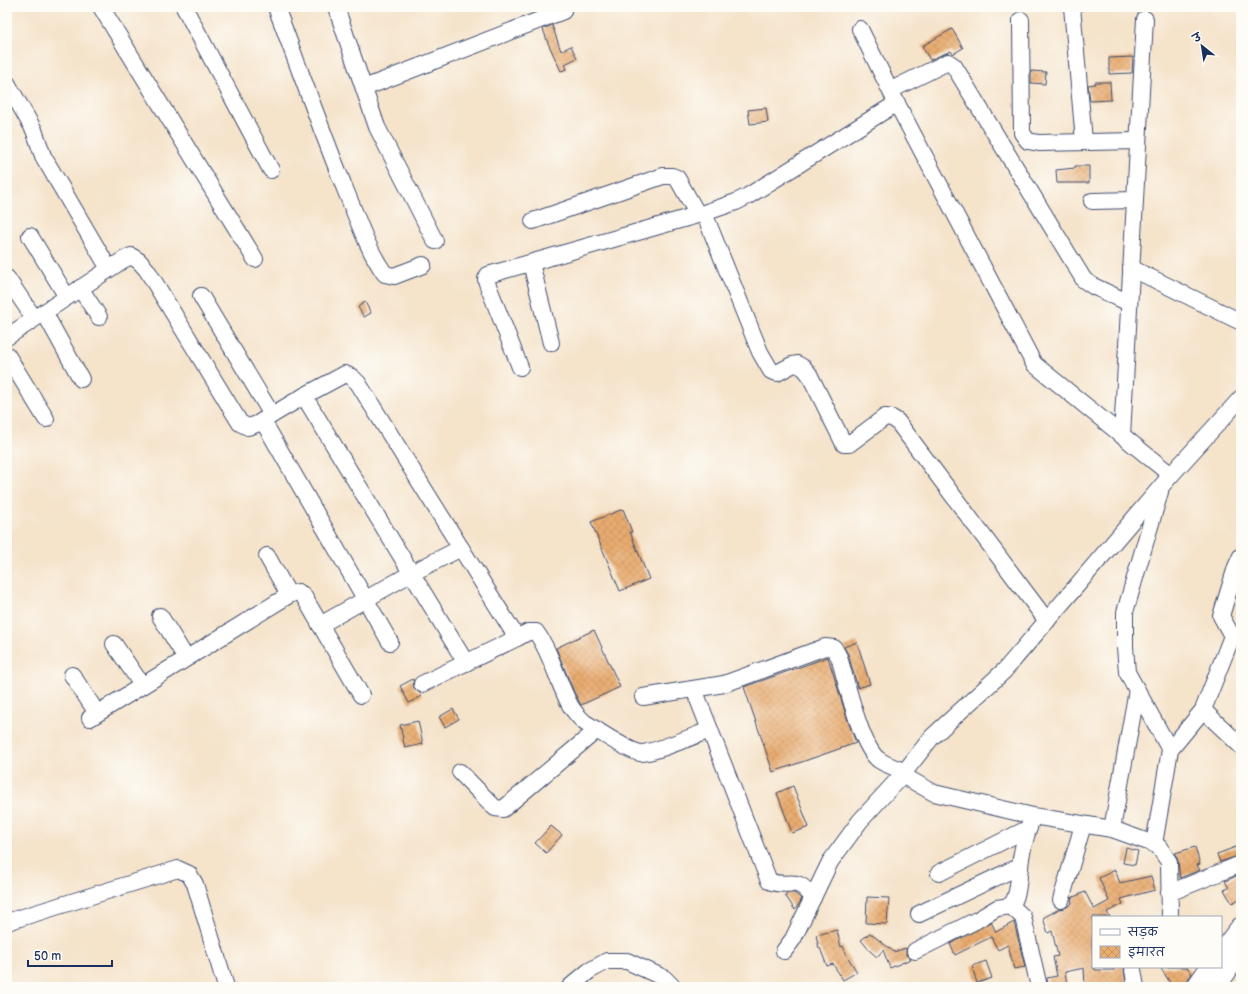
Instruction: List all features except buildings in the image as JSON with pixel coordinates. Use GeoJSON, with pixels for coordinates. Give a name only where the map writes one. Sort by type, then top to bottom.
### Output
{"type":"FeatureCollection","features":[{"type":"Feature","properties":{"kind":"main road"},"geometry":{"type":"LineString","coordinates":[[1222,953],[1241,928]]}},
{"type":"Feature","properties":{"kind":"main road"},"geometry":{"type":"LineString","coordinates":[[1222,964],[1241,949]]}},
{"type":"Feature","properties":{"kind":"main road"},"geometry":{"type":"LineString","coordinates":[[1206,976],[1216,968]]}},
{"type":"Feature","properties":{"kind":"street"},"geometry":{"type":"LineString","coordinates":[[101,7],[255,258]]}},
{"type":"Feature","properties":{"kind":"street"},"geometry":{"type":"LineString","coordinates":[[184,7],[271,170]]}},
{"type":"Feature","properties":{"kind":"street"},"geometry":{"type":"LineString","coordinates":[[276,7],[336,167],[363,232],[381,267],[386,274],[394,276],[423,265]]}},
{"type":"Feature","properties":{"kind":"street"},"geometry":{"type":"LineString","coordinates":[[336,7],[377,127],[435,241]]}},
{"type":"Feature","properties":{"kind":"street"},"geometry":{"type":"LineString","coordinates":[[1072,7],[1084,141]]}},
{"type":"Feature","properties":{"kind":"street"},"geometry":{"type":"LineString","coordinates":[[364,88],[563,11]]}},
{"type":"Feature","properties":{"kind":"street"},"geometry":{"type":"LineString","coordinates":[[1122,436],[1145,19]]}},
{"type":"Feature","properties":{"kind":"street"},"geometry":{"type":"LineString","coordinates":[[1021,20],[1022,133],[1028,141],[1039,143],[1138,141]]}},
{"type":"Feature","properties":{"kind":"street"},"geometry":{"type":"LineString","coordinates":[[860,29],[1034,364],[1122,436],[1166,481]]}},
{"type":"Feature","properties":{"kind":"street"},"geometry":{"type":"LineString","coordinates":[[520,366],[486,279],[488,275],[701,214],[736,202],[748,196],[948,62],[954,66],[1082,276],[1092,286],[1130,303]]}},
{"type":"Feature","properties":{"kind":"street"},"geometry":{"type":"LineString","coordinates":[[7,83],[38,136],[43,156],[109,269]]}},
{"type":"Feature","properties":{"kind":"street"},"geometry":{"type":"LineString","coordinates":[[533,220],[663,176],[672,176],[677,178],[701,214],[760,352],[771,371],[777,373],[797,364],[804,368],[844,444],[849,444],[884,417],[892,418],[897,421],[1047,621]]}},
{"type":"Feature","properties":{"kind":"street"},"geometry":{"type":"LineString","coordinates":[[1092,201],[1135,200]]}},
{"type":"Feature","properties":{"kind":"street"},"geometry":{"type":"LineString","coordinates":[[30,236],[67,297]]}},
{"type":"Feature","properties":{"kind":"street"},"geometry":{"type":"LineString","coordinates":[[7,337],[131,256],[140,261],[147,270],[240,423],[248,427],[267,418],[345,374],[352,376],[358,383],[517,638]]}},
{"type":"Feature","properties":{"kind":"street"},"geometry":{"type":"LineString","coordinates":[[531,262],[551,343]]}},
{"type":"Feature","properties":{"kind":"street"},"geometry":{"type":"LineString","coordinates":[[1132,268],[1241,322]]}},
{"type":"Feature","properties":{"kind":"street"},"geometry":{"type":"LineString","coordinates":[[7,278],[39,315],[81,379]]}},
{"type":"Feature","properties":{"kind":"street"},"geometry":{"type":"LineString","coordinates":[[80,288],[99,317]]}},
{"type":"Feature","properties":{"kind":"street"},"geometry":{"type":"LineString","coordinates":[[201,296],[390,642]]}},
{"type":"Feature","properties":{"kind":"street"},"geometry":{"type":"LineString","coordinates":[[7,355],[46,419]]}},
{"type":"Feature","properties":{"kind":"street"},"geometry":{"type":"LineString","coordinates":[[304,396],[466,663]]}},
{"type":"Feature","properties":{"kind":"street"},"geometry":{"type":"LineString","coordinates":[[784,951],[793,938],[830,862],[860,821],[903,773],[932,737],[1004,671],[1166,481],[1241,398]]}},
{"type":"Feature","properties":{"kind":"street"},"geometry":{"type":"LineString","coordinates":[[1166,481],[1125,612],[1125,647],[1127,672],[1170,750]]}},
{"type":"Feature","properties":{"kind":"street"},"geometry":{"type":"LineString","coordinates":[[320,626],[412,573],[460,548]]}},
{"type":"Feature","properties":{"kind":"street"},"geometry":{"type":"LineString","coordinates":[[267,556],[290,595]]}},
{"type":"Feature","properties":{"kind":"street"},"geometry":{"type":"LineString","coordinates":[[1154,844],[1170,750],[1203,710],[1236,641],[1221,616],[1236,566],[1241,556]]}},
{"type":"Feature","properties":{"kind":"street"},"geometry":{"type":"LineString","coordinates":[[72,675],[93,716],[290,595],[298,592],[303,595],[361,695]]}},
{"type":"Feature","properties":{"kind":"street"},"geometry":{"type":"LineString","coordinates":[[160,616],[186,658]]}},
{"type":"Feature","properties":{"kind":"street"},"geometry":{"type":"LineString","coordinates":[[422,684],[528,632],[536,632],[543,643],[570,706],[584,722],[632,751],[642,753],[656,750],[710,730]]}},
{"type":"Feature","properties":{"kind":"street"},"geometry":{"type":"LineString","coordinates":[[114,644],[142,685]]}},
{"type":"Feature","properties":{"kind":"street"},"geometry":{"type":"LineString","coordinates":[[643,697],[724,684],[825,647],[834,648],[839,657],[863,737],[870,751],[878,760],[903,773],[934,793],[1031,822],[1083,825],[1112,830],[1154,844],[1159,847],[1169,862],[1170,916]]}},
{"type":"Feature","properties":{"kind":"street"},"geometry":{"type":"LineString","coordinates":[[694,689],[769,881],[774,883],[797,884],[805,888],[813,898]]}},
{"type":"Feature","properties":{"kind":"street"},"geometry":{"type":"LineString","coordinates":[[1112,830],[1137,690]]}},
{"type":"Feature","properties":{"kind":"street"},"geometry":{"type":"LineString","coordinates":[[1203,710],[1241,746]]}},
{"type":"Feature","properties":{"kind":"street"},"geometry":{"type":"LineString","coordinates":[[460,772],[495,808],[503,809],[597,730]]}},
{"type":"Feature","properties":{"kind":"street"},"geometry":{"type":"LineString","coordinates":[[915,951],[977,920],[997,908],[1011,906],[1016,899],[1020,866],[1031,822]]}},
{"type":"Feature","properties":{"kind":"street"},"geometry":{"type":"LineString","coordinates":[[939,873],[1031,822]]}},
{"type":"Feature","properties":{"kind":"street"},"geometry":{"type":"LineString","coordinates":[[1061,900],[1083,825]]}},
{"type":"Feature","properties":{"kind":"street"},"geometry":{"type":"LineString","coordinates":[[1169,893],[1241,864]]}},
{"type":"Feature","properties":{"kind":"street"},"geometry":{"type":"LineString","coordinates":[[919,914],[1020,866]]}},
{"type":"Feature","properties":{"kind":"street"},"geometry":{"type":"LineString","coordinates":[[7,922],[178,869],[189,874],[195,884],[226,987]]}},
{"type":"Feature","properties":{"kind":"street"},"geometry":{"type":"LineString","coordinates":[[1011,906],[1023,917],[1039,987]]}},
{"type":"Feature","properties":{"kind":"street"},"geometry":{"type":"LineString","coordinates":[[570,987],[589,971],[607,961],[628,961],[664,978],[673,987]]}},
{"type":"Feature","properties":{"kind":"street"},"geometry":{"type":"LineString","coordinates":[[1133,970],[1136,987]]}}]}
